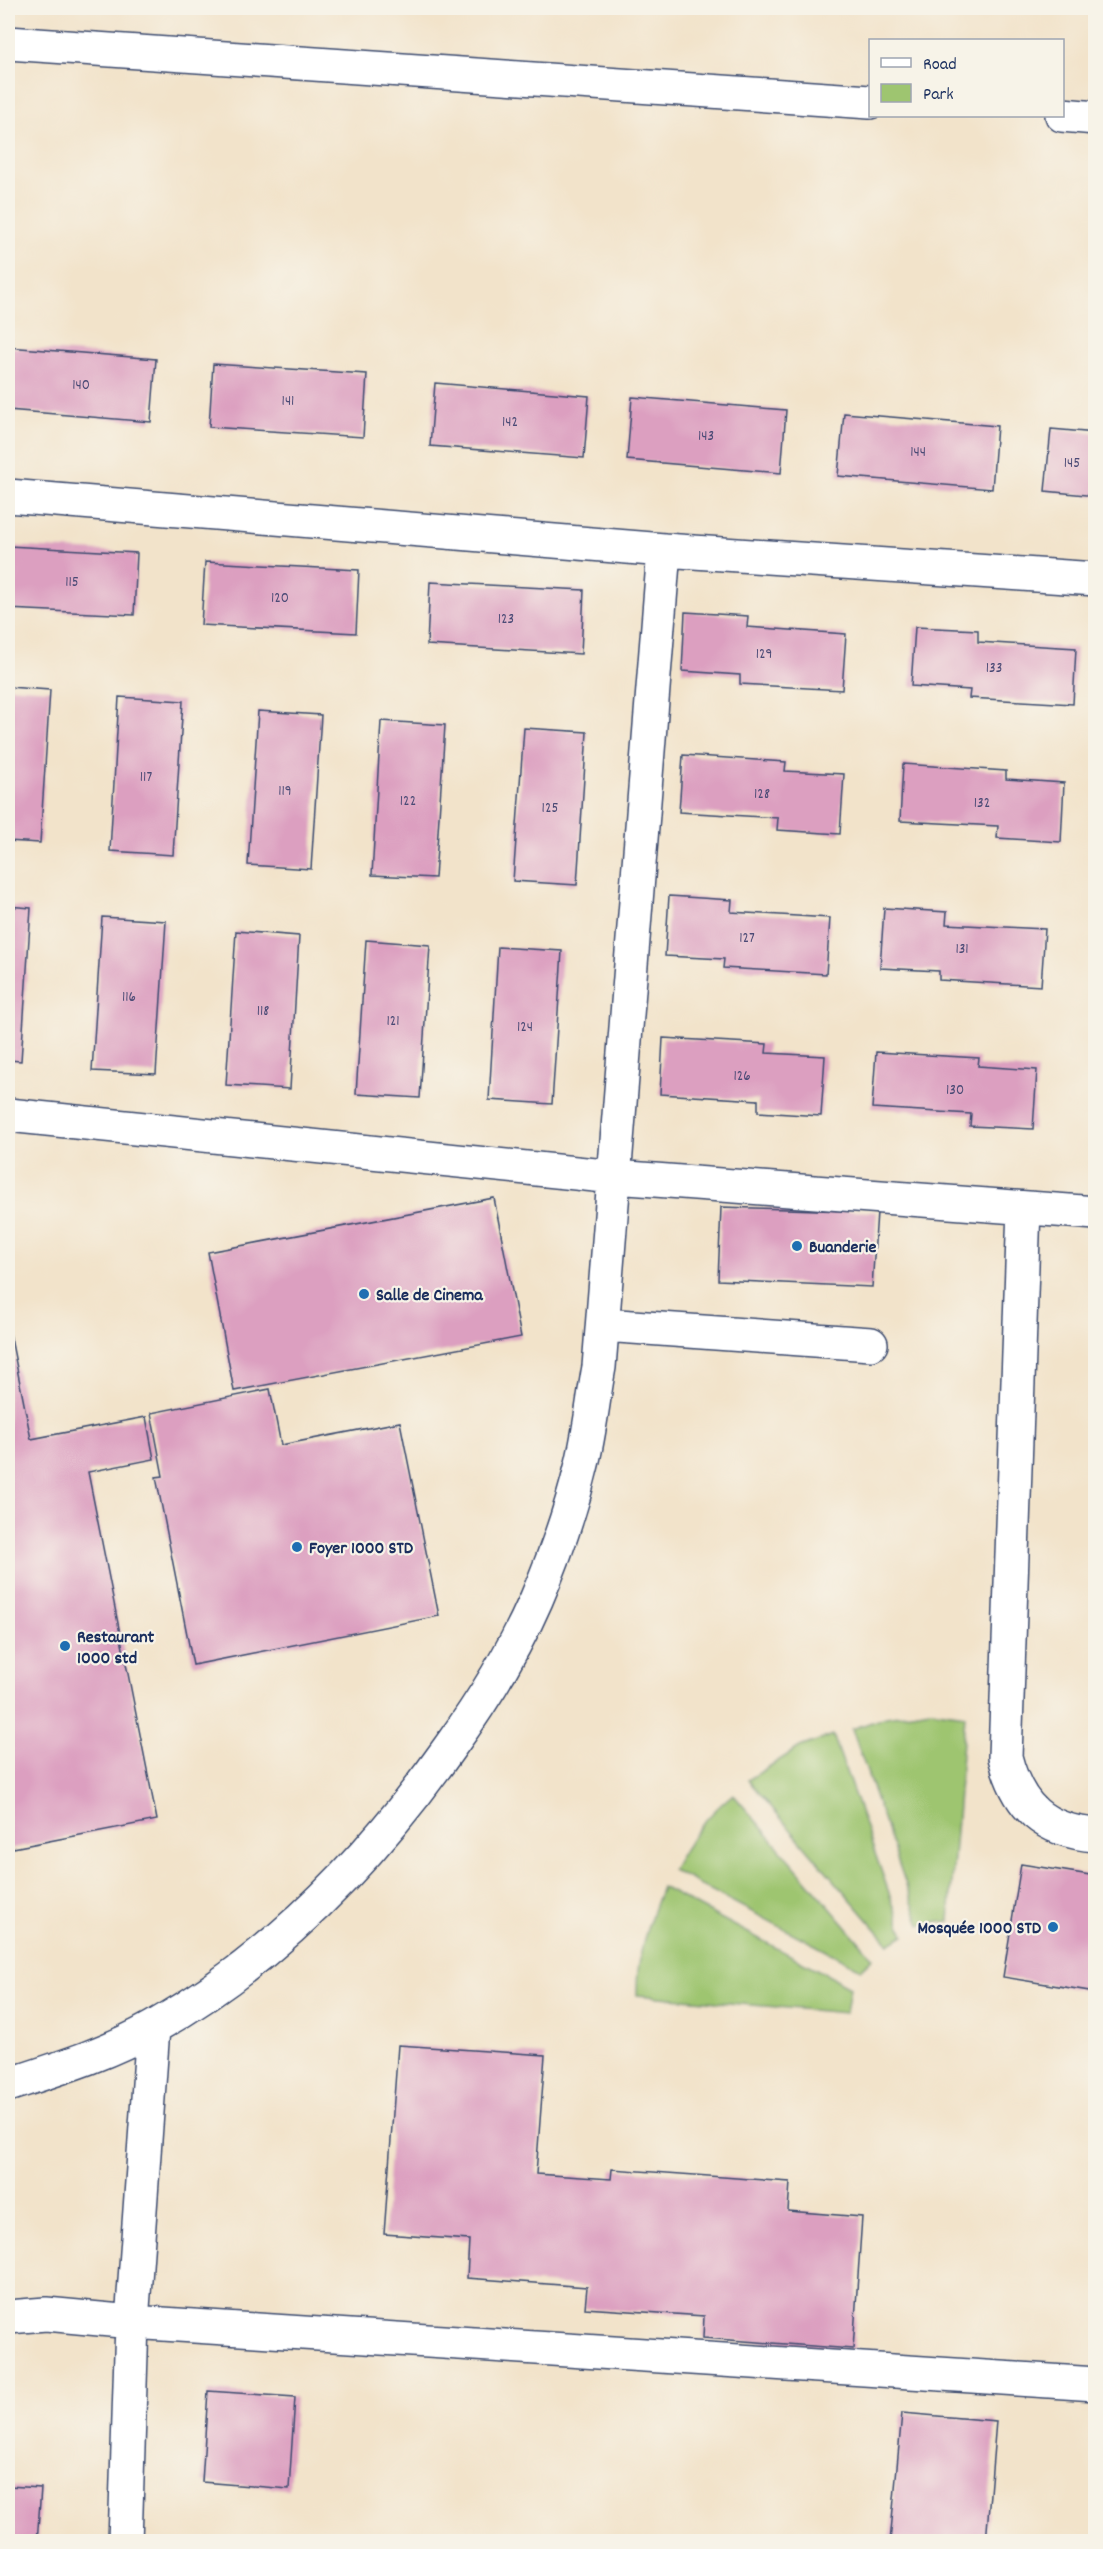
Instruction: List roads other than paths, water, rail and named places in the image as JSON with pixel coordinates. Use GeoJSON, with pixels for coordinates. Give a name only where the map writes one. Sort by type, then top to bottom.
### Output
{"type":"FeatureCollection","features":[{"type":"Feature","properties":{"kind":"street"},"geometry":{"type":"LineString","coordinates":[[8,42],[869,102]]}},
{"type":"Feature","properties":{"kind":"street"},"geometry":{"type":"LineString","coordinates":[[1064,116],[1095,118]]}},
{"type":"Feature","properties":{"kind":"street"},"geometry":{"type":"LineString","coordinates":[[8,496],[664,550],[1095,579]]}},
{"type":"Feature","properties":{"kind":"street"},"geometry":{"type":"LineString","coordinates":[[8,2085],[88,2058],[153,2028],[239,1971],[320,1903],[401,1814],[493,1684],[537,1599],[568,1514],[582,1463],[604,1325],[664,550]]}},
{"type":"Feature","properties":{"kind":"street"},"geometry":{"type":"LineString","coordinates":[[8,1115],[615,1177],[1095,1213]]}},
{"type":"Feature","properties":{"kind":"street"},"geometry":{"type":"LineString","coordinates":[[1023,1208],[1005,1757],[1011,1779],[1021,1798],[1037,1815],[1056,1828],[1095,1835]]}},
{"type":"Feature","properties":{"kind":"street"},"geometry":{"type":"LineString","coordinates":[[604,1325],[871,1344]]}},
{"type":"Feature","properties":{"kind":"street"},"geometry":{"type":"LineString","coordinates":[[125,2541],[132,2322],[153,2028]]}},
{"type":"Feature","properties":{"kind":"street"},"geometry":{"type":"LineString","coordinates":[[8,2317],[46,2314],[132,2322],[1095,2384]]}},
{"type":"Feature","properties":{"kind":"place","name":"Buanderie"},"geometry":{"type":"Point","coordinates":[797,1246]}},
{"type":"Feature","properties":{"kind":"place","name":"Salle de Cinema"},"geometry":{"type":"Point","coordinates":[364,1294]}},
{"type":"Feature","properties":{"kind":"place","name":"Foyer 1000 STD"},"geometry":{"type":"Point","coordinates":[297,1547]}},
{"type":"Feature","properties":{"kind":"place","name":"Restaurant 1000 std"},"geometry":{"type":"Point","coordinates":[65,1646]}},
{"type":"Feature","properties":{"kind":"place","name":"Mosquée 1000 STD"},"geometry":{"type":"Point","coordinates":[1053,1927]}}]}
